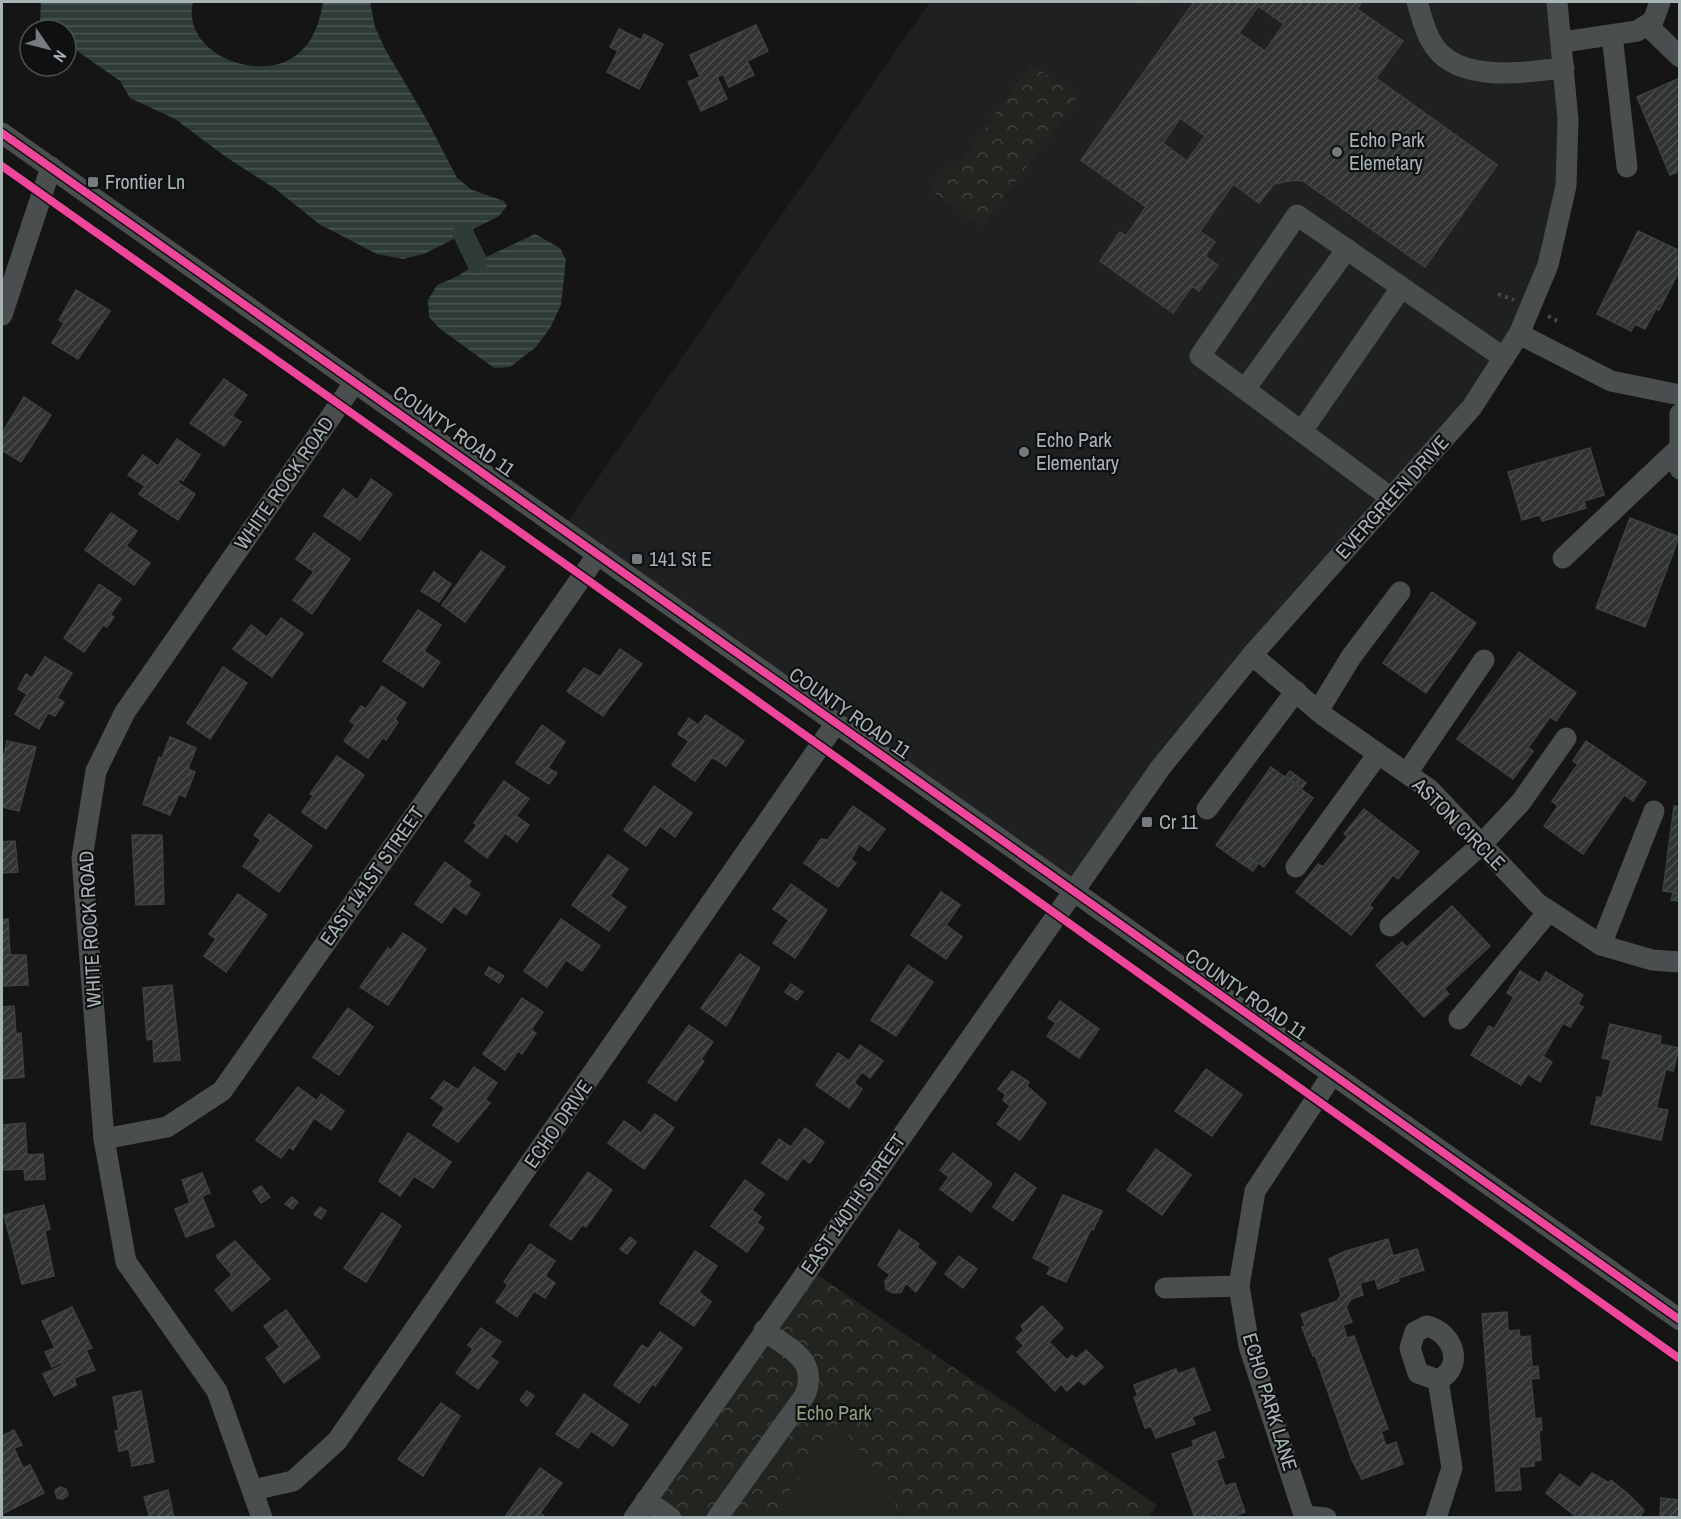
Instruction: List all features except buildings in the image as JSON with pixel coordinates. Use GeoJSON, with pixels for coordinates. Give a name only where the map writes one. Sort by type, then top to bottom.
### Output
{"type":"FeatureCollection","features":[{"type":"Feature","properties":{"kind":"street"},"geometry":{"type":"LineString","coordinates":[[1417,2],[1430,40],[1452,63],[1469,69],[1500,72],[1564,68]]}},
{"type":"Feature","properties":{"kind":"street","name":"EVERGREEN DRIVE"},"geometry":{"type":"LineString","coordinates":[[1074,892],[1161,767],[1252,655],[1472,406],[1519,334],[1548,265],[1566,186],[1568,120],[1563,42],[1557,2]]}},
{"type":"Feature","properties":{"kind":"street"},"geometry":{"type":"LineString","coordinates":[[1563,42],[1637,31],[1653,21],[1660,2]]}},
{"type":"Feature","properties":{"kind":"street"},"geometry":{"type":"LineString","coordinates":[[1647,25],[1680,57]]}},
{"type":"Feature","properties":{"kind":"street"},"geometry":{"type":"LineString","coordinates":[[1612,35],[1627,167]]}},
{"type":"Feature","properties":{"kind":"street","name":"COUNTY ROAD 11"},"geometry":{"type":"LineString","coordinates":[[2,133],[1680,1320]]}},
{"type":"Feature","properties":{"kind":"street"},"geometry":{"type":"LineString","coordinates":[[2,315],[51,167]]}},
{"type":"Feature","properties":{"kind":"street"},"geometry":{"type":"LineString","coordinates":[[1391,498],[1200,356],[1297,214],[1504,358]]}},
{"type":"Feature","properties":{"kind":"street"},"geometry":{"type":"LineString","coordinates":[[1245,389],[1347,249]]}},
{"type":"Feature","properties":{"kind":"street"},"geometry":{"type":"LineString","coordinates":[[1302,431],[1401,288]]}},
{"type":"Feature","properties":{"kind":"street"},"geometry":{"type":"LineString","coordinates":[[1519,334],[1611,381],[1680,395]]}},
{"type":"Feature","properties":{"kind":"street","name":"WHITE ROCK ROAD"},"geometry":{"type":"LineString","coordinates":[[262,1518],[218,1391],[126,1262],[104,1139],[82,858],[96,771],[125,712],[355,382]]}},
{"type":"Feature","properties":{"kind":"street"},"geometry":{"type":"LineString","coordinates":[[1563,558],[1679,459],[1680,414]]}},
{"type":"Feature","properties":{"kind":"street","name":"EAST 141ST STREET"},"geometry":{"type":"LineString","coordinates":[[104,1139],[167,1127],[222,1091],[597,554]]}},
{"type":"Feature","properties":{"kind":"street"},"geometry":{"type":"LineString","coordinates":[[1318,711],[1351,657],[1400,592]]}},
{"type":"Feature","properties":{"kind":"street","name":"ASTON CIRCLE"},"geometry":{"type":"LineString","coordinates":[[1252,655],[1318,711],[1429,789],[1537,903],[1602,945],[1652,960],[1680,962]]}},
{"type":"Feature","properties":{"kind":"street"},"geometry":{"type":"LineString","coordinates":[[1407,773],[1484,660]]}},
{"type":"Feature","properties":{"kind":"street"},"geometry":{"type":"LineString","coordinates":[[1207,809],[1296,691]]}},
{"type":"Feature","properties":{"kind":"street","name":"ECHO DRIVE"},"geometry":{"type":"LineString","coordinates":[[252,1490],[292,1481],[337,1441],[836,723]]}},
{"type":"Feature","properties":{"kind":"street"},"geometry":{"type":"LineString","coordinates":[[1390,926],[1481,844],[1521,802],[1566,738]]}},
{"type":"Feature","properties":{"kind":"street"},"geometry":{"type":"LineString","coordinates":[[1296,867],[1378,754]]}},
{"type":"Feature","properties":{"kind":"street"},"geometry":{"type":"LineString","coordinates":[[1602,945],[1654,811]]}},
{"type":"Feature","properties":{"kind":"street","name":"EAST 140TH STREET"},"geometry":{"type":"LineString","coordinates":[[634,1518],[1074,892]]}},
{"type":"Feature","properties":{"kind":"street"},"geometry":{"type":"LineString","coordinates":[[1459,1019],[1549,911]]}},
{"type":"Feature","properties":{"kind":"street","name":"ECHO PARK LANE"},"geometry":{"type":"LineString","coordinates":[[1312,1517],[1250,1346],[1239,1286],[1255,1191],[1332,1075]]}},
{"type":"Feature","properties":{"kind":"street"},"geometry":{"type":"LineString","coordinates":[[1165,1288],[1239,1286]]}},
{"type":"Feature","properties":{"kind":"street"},"geometry":{"type":"LineString","coordinates":[[717,1518],[805,1395],[810,1382],[810,1371],[804,1361],[764,1330]]}},
{"type":"Feature","properties":{"kind":"street"},"geometry":{"type":"LineString","coordinates":[[1436,1518],[1452,1468],[1438,1380]]}},
{"type":"Feature","properties":{"kind":"street"},"geometry":{"type":"LineString","coordinates":[[646,1500],[671,1518]]}},
{"type":"Feature","properties":{"kind":"shaded area"},"geometry":{"type":"Polygon","coordinates":[[[41,2],[193,2],[192,21],[199,37],[212,50],[229,60],[248,65],[268,66],[286,61],[306,46],[316,28],[323,2],[370,2],[375,27],[385,49],[428,122],[457,178],[472,190],[504,201],[507,206],[499,216],[424,254],[403,259],[377,254],[319,224],[277,190],[226,157],[175,119],[130,98],[120,81],[78,51],[78,18],[40,18],[41,2]]]}},
{"type":"Feature","properties":{"kind":"shaded area","name":"Echo Park Elementary"},"geometry":{"type":"Polygon","coordinates":[[[930,2],[1557,2],[1566,186],[1519,334],[1252,655],[1074,892],[563,528],[930,2]]]}},
{"type":"Feature","properties":{"kind":"shaded area"},"geometry":{"type":"Polygon","coordinates":[[[535,234],[560,248],[566,260],[561,305],[550,328],[536,347],[510,367],[494,368],[439,328],[429,317],[428,300],[437,285],[458,276],[484,258],[535,234]]]}},
{"type":"Feature","properties":{"kind":"green space"},"geometry":{"type":"Polygon","coordinates":[[[1129,2],[1172,2],[1147,7],[1129,2]]]}},
{"type":"Feature","properties":{"kind":"green space"},"geometry":{"type":"Polygon","coordinates":[[[1031,64],[1078,97],[982,227],[931,190],[947,165],[955,170],[1031,64]]]}},
{"type":"Feature","properties":{"kind":"green space","name":"Echo Park"},"geometry":{"type":"Polygon","coordinates":[[[807,1268],[1157,1505],[1148,1518],[634,1518],[807,1268]]]}},
{"type":"Feature","properties":{"kind":"green space"},"geometry":{"type":"Polygon","coordinates":[[[838,1423],[888,1486],[900,1517],[771,1517],[838,1423]]]}},
{"type":"Feature","properties":{"kind":"waterway"},"geometry":{"type":"LineString","coordinates":[[463,233],[477,262]]}},
{"type":"Feature","properties":{"kind":"cycle path"},"geometry":{"type":"LineString","coordinates":[[2,133],[1680,1320]]}},
{"type":"Feature","properties":{"kind":"cycle path"},"geometry":{"type":"LineString","coordinates":[[2,166],[582,576],[1680,1359]]}},
{"type":"Feature","properties":{"kind":"place","name":"Echo Park Elemetary"},"geometry":{"type":"Point","coordinates":[1337,152]}},
{"type":"Feature","properties":{"kind":"place","name":"Frontier Ln"},"geometry":{"type":"Point","coordinates":[93,182]}},
{"type":"Feature","properties":{"kind":"place","name":"Echo Park Elementary"},"geometry":{"type":"Point","coordinates":[1024,452]}},
{"type":"Feature","properties":{"kind":"place","name":"141 St E"},"geometry":{"type":"Point","coordinates":[637,559]}},
{"type":"Feature","properties":{"kind":"place","name":"Cr 11"},"geometry":{"type":"Point","coordinates":[1147,822]}}]}
